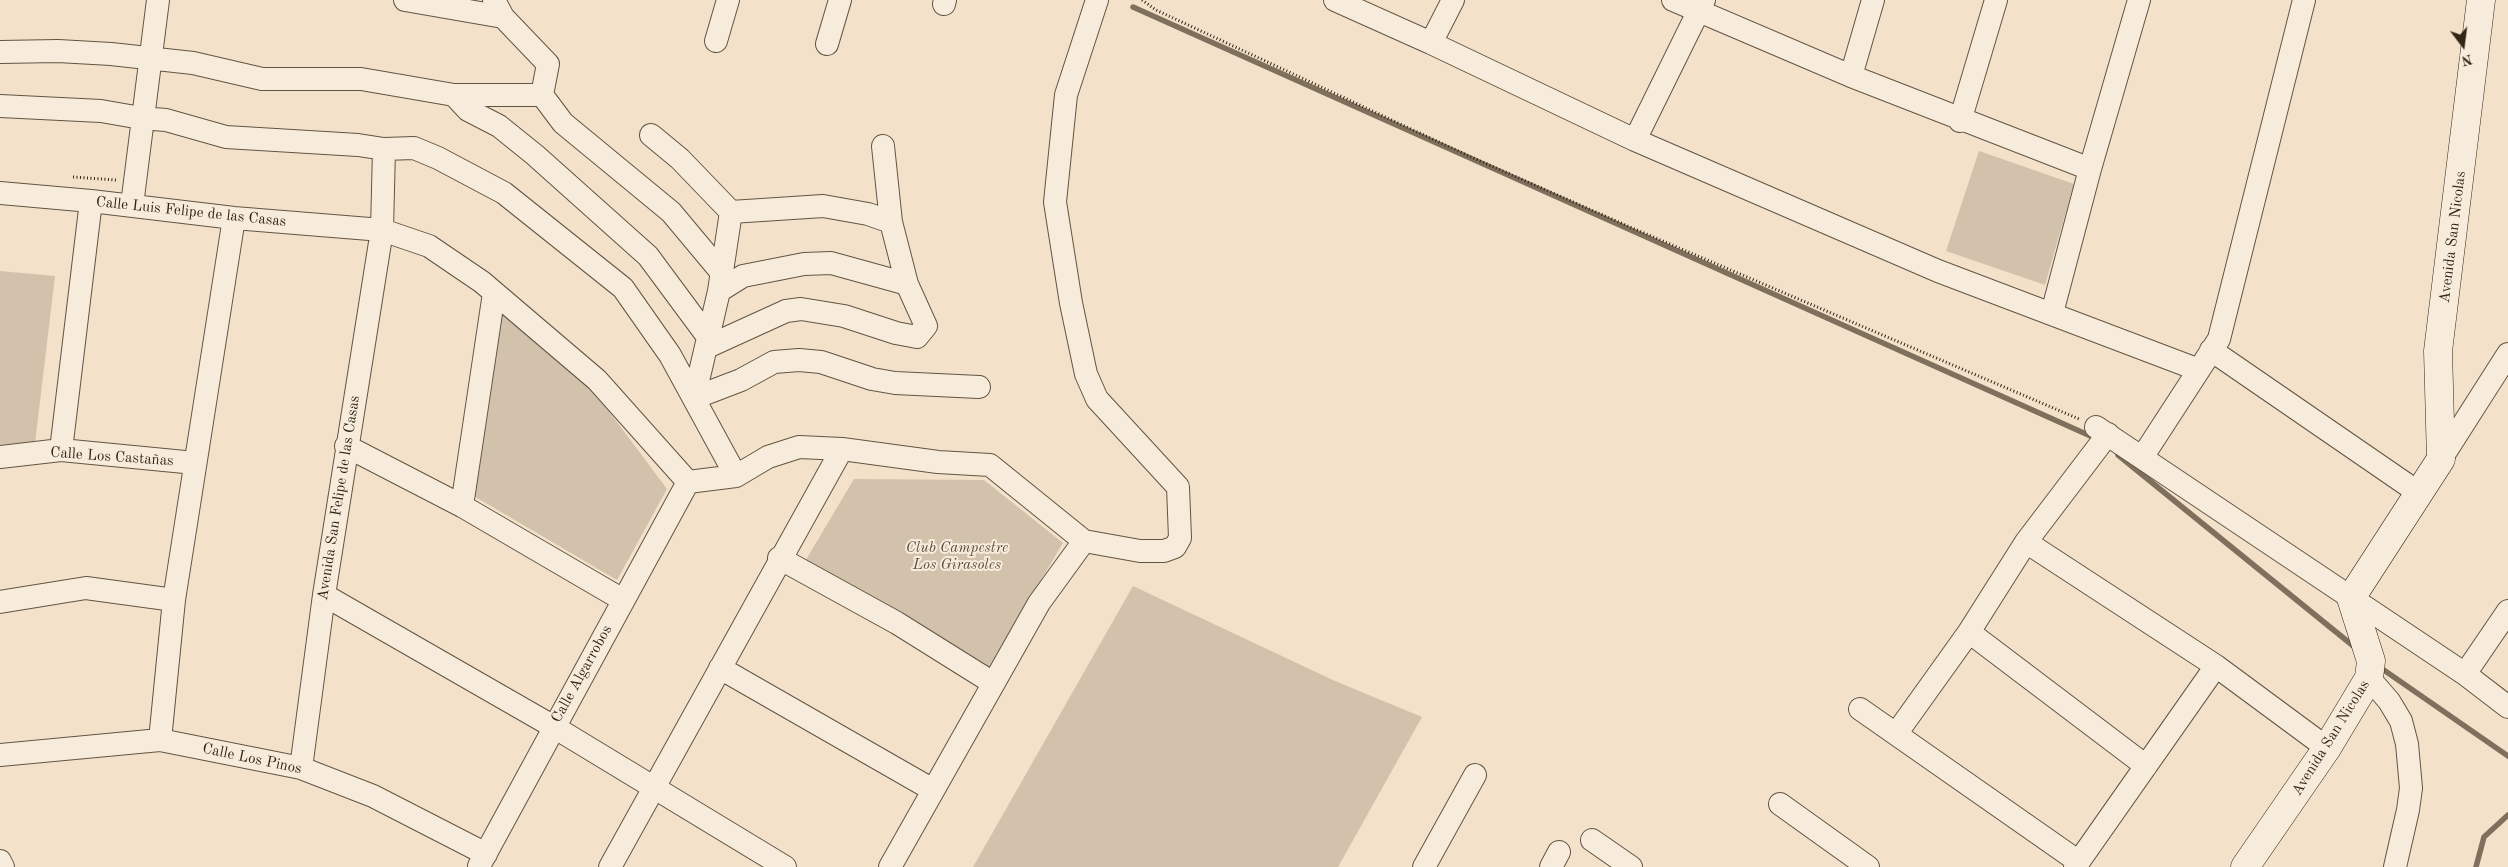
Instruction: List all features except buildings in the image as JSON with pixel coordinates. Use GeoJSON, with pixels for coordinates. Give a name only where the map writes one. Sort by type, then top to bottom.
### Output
{"type":"FeatureCollection","features":[{"type":"Feature","properties":{"kind":"street"},"geometry":{"type":"LineString","coordinates":[[132,205],[141,118],[158,0]]}},
{"type":"Feature","properties":{"kind":"street"},"geometry":{"type":"LineString","coordinates":[[405,0],[499,8],[548,64],[542,95],[563,123],[671,212],[721,282]]}},
{"type":"Feature","properties":{"kind":"street"},"geometry":{"type":"LineString","coordinates":[[716,40],[728,0]]}},
{"type":"Feature","properties":{"kind":"street"},"geometry":{"type":"LineString","coordinates":[[827,44],[840,0]]}},
{"type":"Feature","properties":{"kind":"street"},"geometry":{"type":"LineString","coordinates":[[688,482],[736,476],[768,457],[799,447],[842,449],[938,462],[990,465],[1084,541],[1151,552],[1174,547],[1180,538],[1178,487],[1097,399],[1086,374],[1071,303],[1056,211],[1055,202],[1066,95],[1097,0]]}},
{"type":"Feature","properties":{"kind":"street"},"geometry":{"type":"LineString","coordinates":[[1334,0],[1431,43],[1635,140],[1938,270],[2199,370]]}},
{"type":"Feature","properties":{"kind":"street"},"geometry":{"type":"LineString","coordinates":[[1431,43],[1453,0]]}},
{"type":"Feature","properties":{"kind":"street"},"geometry":{"type":"LineString","coordinates":[[1673,0],[1701,6],[1851,76],[2090,170]]}},
{"type":"Feature","properties":{"kind":"street"},"geometry":{"type":"LineString","coordinates":[[1851,76],[1873,0]]}},
{"type":"Feature","properties":{"kind":"street"},"geometry":{"type":"LineString","coordinates":[[1960,120],[1996,0]]}},
{"type":"Feature","properties":{"kind":"street"},"geometry":{"type":"LineString","coordinates":[[2052,313],[2090,170],[2139,0]]}},
{"type":"Feature","properties":{"kind":"street"},"geometry":{"type":"LineString","coordinates":[[2143,456],[2219,339],[2304,0]]}},
{"type":"Feature","properties":{"kind":"street","name":"Avenida San Nicolas"},"geometry":{"type":"LineString","coordinates":[[2431,475],[2427,351],[2468,0]]}},
{"type":"Feature","properties":{"kind":"street","name":"Avenida San Nicolas"},"geometry":{"type":"LineString","coordinates":[[2431,475],[2438,351],[2481,0]]}},
{"type":"Feature","properties":{"kind":"street"},"geometry":{"type":"LineString","coordinates":[[1635,140],[1701,6]]}},
{"type":"Feature","properties":{"kind":"street"},"geometry":{"type":"LineString","coordinates":[[0,52],[58,51],[150,58],[193,63],[262,79],[361,79],[454,96],[542,95]]}},
{"type":"Feature","properties":{"kind":"street"},"geometry":{"type":"LineString","coordinates":[[454,96],[468,110],[499,126],[535,155],[648,256],[707,342]]}},
{"type":"Feature","properties":{"kind":"street"},"geometry":{"type":"LineString","coordinates":[[0,106],[101,112],[166,120],[226,136],[358,145],[384,149],[414,148],[438,158],[504,193],[623,288],[670,355],[736,476]]}},
{"type":"Feature","properties":{"kind":"street"},"geometry":{"type":"LineString","coordinates":[[650,135],[680,159],[731,212],[823,206],[868,214],[891,222]]}},
{"type":"Feature","properties":{"kind":"street"},"geometry":{"type":"LineString","coordinates":[[707,342],[786,311],[801,309],[844,316],[896,333],[917,337],[926,326],[907,284],[891,222],[883,146]]}},
{"type":"Feature","properties":{"kind":"street","name":"Avenida San Felipe de las Casas"},"geometry":{"type":"LineString","coordinates":[[301,768],[346,446],[382,230],[384,149]]}},
{"type":"Feature","properties":{"kind":"street","name":"Calle Luis Felipe de las Casas"},"geometry":{"type":"LineString","coordinates":[[0,194],[132,205],[234,218],[382,230],[429,246],[494,293],[597,380],[688,482]]}},
{"type":"Feature","properties":{"kind":"street"},"geometry":{"type":"LineString","coordinates":[[61,450],[91,201]]}},
{"type":"Feature","properties":{"kind":"street"},"geometry":{"type":"LineString","coordinates":[[694,398],[721,282],[731,212]]}},
{"type":"Feature","properties":{"kind":"street"},"geometry":{"type":"LineString","coordinates":[[160,740],[174,600],[234,218]]}},
{"type":"Feature","properties":{"kind":"street"},"geometry":{"type":"LineString","coordinates":[[721,282],[778,267],[831,263],[907,284]]}},
{"type":"Feature","properties":{"kind":"street"},"geometry":{"type":"LineString","coordinates":[[462,506],[494,293]]}},
{"type":"Feature","properties":{"kind":"street"},"geometry":{"type":"LineString","coordinates":[[2211,350],[2431,475]]}},
{"type":"Feature","properties":{"kind":"street"},"geometry":{"type":"LineString","coordinates":[[2350,598],[2508,354]]}},
{"type":"Feature","properties":{"kind":"street"},"geometry":{"type":"LineString","coordinates":[[694,398],[741,380],[774,362],[799,360],[821,362],[872,379],[894,383],[978,387]]}},
{"type":"Feature","properties":{"kind":"street"},"geometry":{"type":"LineString","coordinates":[[1896,734],[1969,632],[2026,542],[2102,430],[2465,674],[2508,708]]}},
{"type":"Feature","properties":{"kind":"street"},"geometry":{"type":"LineString","coordinates":[[346,446],[462,506],[623,600]]}},
{"type":"Feature","properties":{"kind":"street"},"geometry":{"type":"LineString","coordinates":[[610,867],[779,558],[842,449]]}},
{"type":"Feature","properties":{"kind":"street","name":"Calle Los Castañas"},"geometry":{"type":"LineString","coordinates":[[0,457],[61,450],[194,463]]}},
{"type":"Feature","properties":{"kind":"street","name":"Calle Algarrobos"},"geometry":{"type":"LineString","coordinates":[[482,860],[688,482]]}},
{"type":"Feature","properties":{"kind":"street"},"geometry":{"type":"LineString","coordinates":[[890,867],[1039,603],[1084,541]]}},
{"type":"Feature","properties":{"kind":"street"},"geometry":{"type":"LineString","coordinates":[[2026,542],[2216,666],[2327,748]]}},
{"type":"Feature","properties":{"kind":"street"},"geometry":{"type":"LineString","coordinates":[[779,558],[897,623],[993,683]]}},
{"type":"Feature","properties":{"kind":"street"},"geometry":{"type":"LineString","coordinates":[[0,602],[86,588],[174,600]]}},
{"type":"Feature","properties":{"kind":"street"},"geometry":{"type":"LineString","coordinates":[[324,595],[554,727],[785,867]]}},
{"type":"Feature","properties":{"kind":"street","name":"Avenida San Nicolas"},"geometry":{"type":"LineString","coordinates":[[2245,867],[2327,748],[2369,678],[2371,661],[2350,598]]}},
{"type":"Feature","properties":{"kind":"street"},"geometry":{"type":"LineString","coordinates":[[2465,674],[2508,611]]}},
{"type":"Feature","properties":{"kind":"street"},"geometry":{"type":"LineString","coordinates":[[1969,632],[2146,766]]}},
{"type":"Feature","properties":{"kind":"street"},"geometry":{"type":"LineString","coordinates":[[1860,709],[2077,864],[2216,666]]}},
{"type":"Feature","properties":{"kind":"street"},"geometry":{"type":"LineString","coordinates":[[720,668],[933,790]]}},
{"type":"Feature","properties":{"kind":"street"},"geometry":{"type":"LineString","coordinates":[[2369,678],[2390,701],[2401,721],[2408,744],[2411,788],[2395,867]]}},
{"type":"Feature","properties":{"kind":"street","name":"Calle Los Pinos"},"geometry":{"type":"LineString","coordinates":[[0,755],[160,740],[301,768],[373,796],[482,860]]}},
{"type":"Feature","properties":{"kind":"street"},"geometry":{"type":"LineString","coordinates":[[1424,867],[1475,774]]}},
{"type":"Feature","properties":{"kind":"street"},"geometry":{"type":"LineString","coordinates":[[1780,804],[1868,867]]}},
{"type":"Feature","properties":{"kind":"street"},"geometry":{"type":"LineString","coordinates":[[1592,840],[1631,867]]}},
{"type":"Feature","properties":{"kind":"street"},"geometry":{"type":"LineString","coordinates":[[0,861],[3,867]]}},
{"type":"Feature","properties":{"kind":"path"},"geometry":{"type":"LineString","coordinates":[[1142,0],[1156,10],[1472,157],[2102,430]]}},
{"type":"Feature","properties":{"kind":"green space"},"geometry":{"type":"Polygon","coordinates":[[[1979,151],[2074,184],[2045,285],[1946,251],[1979,151]]]}},
{"type":"Feature","properties":{"kind":"green space"},"geometry":{"type":"Polygon","coordinates":[[[0,271],[55,276],[35,443],[0,447],[0,271]]]}},
{"type":"Feature","properties":{"kind":"green space"},"geometry":{"type":"Polygon","coordinates":[[[501,311],[593,390],[667,489],[617,580],[472,495],[501,311]]]}},
{"type":"Feature","properties":{"kind":"green space","name":"Club Campestre Los Girasoles"},"geometry":{"type":"Polygon","coordinates":[[[854,479],[984,480],[1063,543],[989,667],[900,611],[804,563],[854,479]]]}},
{"type":"Feature","properties":{"kind":"green space"},"geometry":{"type":"Polygon","coordinates":[[[1133,586],[1335,681],[1422,717],[1338,867],[973,867],[1133,586]]]}},
{"type":"Feature","properties":{"kind":"waterway"},"geometry":{"type":"LineString","coordinates":[[1133,7],[2095,438]]}},
{"type":"Feature","properties":{"kind":"waterway"},"geometry":{"type":"LineString","coordinates":[[2118,455],[2357,649]]}},
{"type":"Feature","properties":{"kind":"waterway"},"geometry":{"type":"LineString","coordinates":[[2378,666],[2508,756]]}},
{"type":"Feature","properties":{"kind":"waterway"},"geometry":{"type":"LineString","coordinates":[[2476,867],[2484,837],[2508,815]]}}]}
